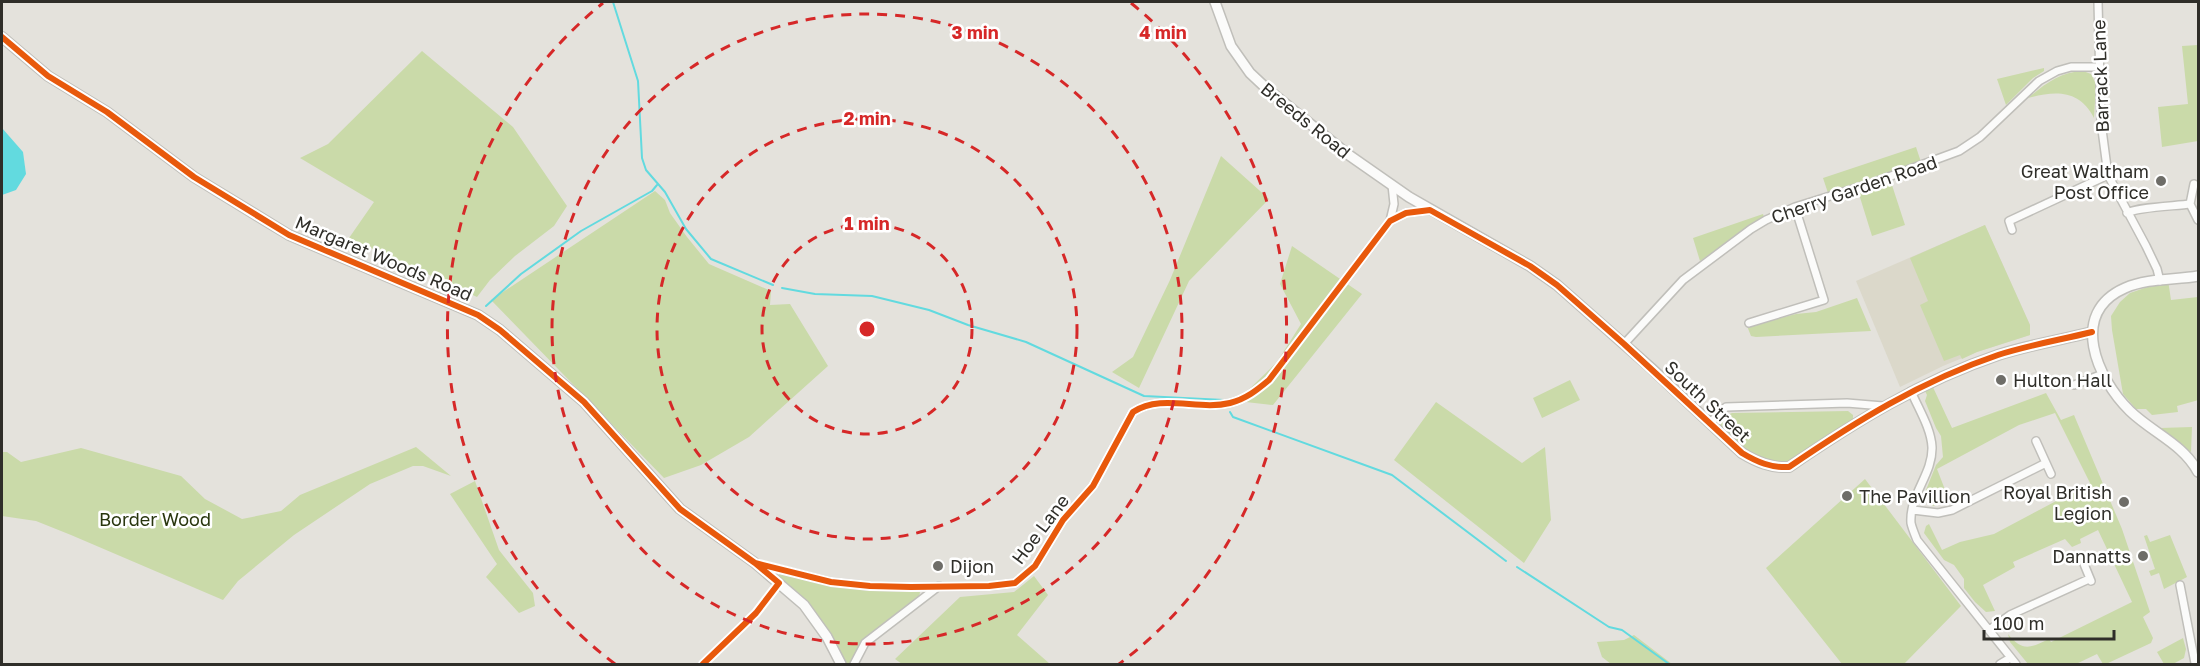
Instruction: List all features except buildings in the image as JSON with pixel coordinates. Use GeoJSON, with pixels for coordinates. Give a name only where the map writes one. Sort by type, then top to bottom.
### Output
{"type":"FeatureCollection","features":[{"type":"Feature","properties":{"kind":"street","name":"Breeds Road"},"geometry":{"type":"LineString","coordinates":[[1215,2],[1232,46],[1251,73],[1283,103],[1392,185],[1430,210]]}},
{"type":"Feature","properties":{"kind":"street","name":"Barrack Lane"},"geometry":{"type":"LineString","coordinates":[[2098,2],[2101,122],[2108,175],[2146,246],[2160,281]]}},
{"type":"Feature","properties":{"kind":"street","name":"Margaret Woods Road"},"geometry":{"type":"LineString","coordinates":[[2,36],[48,76],[107,112],[194,177],[289,235],[478,315],[500,330],[584,402],[680,509],[755,563],[804,605],[827,637],[841,664]]}},
{"type":"Feature","properties":{"kind":"street","name":"Cherry Garden Road"},"geometry":{"type":"LineString","coordinates":[[1624,344],[1683,280],[1750,229],[1795,207],[1880,181],[1959,152],[1980,137],[2039,81],[2057,71],[2071,67],[2099,67]]}},
{"type":"Feature","properties":{"kind":"street"},"geometry":{"type":"LineString","coordinates":[[2012,230],[2009,221],[2108,175]]}},
{"type":"Feature","properties":{"kind":"street"},"geometry":{"type":"LineString","coordinates":[[2194,184],[2190,204],[2199,220]]}},
{"type":"Feature","properties":{"kind":"street"},"geometry":{"type":"LineString","coordinates":[[1390,221],[1394,204],[1392,185]]}},
{"type":"Feature","properties":{"kind":"street"},"geometry":{"type":"LineString","coordinates":[[2127,213],[2137,208],[2190,204]]}},
{"type":"Feature","properties":{"kind":"street"},"geometry":{"type":"LineString","coordinates":[[1749,323],[1824,300],[1795,207]]}},
{"type":"Feature","properties":{"kind":"street"},"geometry":{"type":"LineString","coordinates":[[1390,221],[1406,213],[1430,210]]}},
{"type":"Feature","properties":{"kind":"street","name":"South Street"},"geometry":{"type":"LineString","coordinates":[[1430,210],[1530,266],[1557,285],[1742,453],[1756,462],[1778,468],[1789,467],[1882,406],[1939,377],[2000,354],[2092,332]]}},
{"type":"Feature","properties":{"kind":"street","name":"Hoe Lane"},"geometry":{"type":"LineString","coordinates":[[755,563],[831,582],[911,587],[1015,583],[1035,566],[1063,520],[1093,486],[1133,412],[1142,406],[1155,403],[1228,404],[1250,396],[1269,380],[1390,221]]}},
{"type":"Feature","properties":{"kind":"street"},"geometry":{"type":"LineString","coordinates":[[2199,276],[2134,285],[2117,293],[2099,312],[2092,332],[2092,344],[2103,374],[2122,403],[2136,417],[2185,452],[2199,472]]}},
{"type":"Feature","properties":{"kind":"street"},"geometry":{"type":"LineString","coordinates":[[2074,385],[2103,374]]}},
{"type":"Feature","properties":{"kind":"street"},"geometry":{"type":"LineString","coordinates":[[1911,391],[1929,432],[1932,446],[1931,460],[1915,497],[1911,522],[1917,540],[2016,664]]}},
{"type":"Feature","properties":{"kind":"street"},"geometry":{"type":"LineString","coordinates":[[1710,423],[1726,407],[1847,403],[1882,406]]}},
{"type":"Feature","properties":{"kind":"street"},"geometry":{"type":"LineString","coordinates":[[2036,441],[2051,474]]}},
{"type":"Feature","properties":{"kind":"street"},"geometry":{"type":"LineString","coordinates":[[1913,510],[1938,513],[1952,510],[2046,463]]}},
{"type":"Feature","properties":{"kind":"street"},"geometry":{"type":"LineString","coordinates":[[1989,630],[2010,615],[2090,580],[2084,564]]}},
{"type":"Feature","properties":{"kind":"street"},"geometry":{"type":"LineString","coordinates":[[2180,585],[2195,663]]}},
{"type":"Feature","properties":{"kind":"street"},"geometry":{"type":"LineString","coordinates":[[854,664],[865,643],[939,586]]}},
{"type":"Feature","properties":{"kind":"street"},"geometry":{"type":"LineString","coordinates":[[2001,664],[2010,658]]}},
{"type":"Feature","properties":{"kind":"shaded area"},"geometry":{"type":"Polygon","coordinates":[[[1985,225],[2030,325],[2030,335],[1977,352],[1900,387],[1856,281],[1985,225]]]}},
{"type":"Feature","properties":{"kind":"green space"},"geometry":{"type":"Polygon","coordinates":[[[2198,45],[2198,141],[2162,147],[2158,107],[2188,104],[2182,46],[2198,45]]]}},
{"type":"Feature","properties":{"kind":"green space"},"geometry":{"type":"Polygon","coordinates":[[[422,51],[513,127],[567,206],[554,226],[515,256],[490,280],[477,297],[349,238],[374,202],[300,158],[328,144],[422,51]]]}},
{"type":"Feature","properties":{"kind":"green space"},"geometry":{"type":"Polygon","coordinates":[[[2044,68],[2044,71],[2033,78],[2006,105],[1997,79],[2044,68]]]}},
{"type":"Feature","properties":{"kind":"green space"},"geometry":{"type":"Polygon","coordinates":[[[2083,71],[2091,74],[2096,84],[2094,118],[2081,102],[2066,94],[2048,94],[2028,98],[2060,76],[2083,71]]]}},
{"type":"Feature","properties":{"kind":"green space"},"geometry":{"type":"Polygon","coordinates":[[[1916,147],[1921,162],[1828,193],[1823,178],[1916,147]]]}},
{"type":"Feature","properties":{"kind":"green space"},"geometry":{"type":"Polygon","coordinates":[[[1221,156],[1269,199],[1189,281],[1139,388],[1112,372],[1133,357],[1170,280],[1221,156]]]}},
{"type":"Feature","properties":{"kind":"green space"},"geometry":{"type":"Polygon","coordinates":[[[1890,179],[1905,225],[1872,236],[1858,191],[1890,179]]]}},
{"type":"Feature","properties":{"kind":"green space"},"geometry":{"type":"Polygon","coordinates":[[[655,191],[665,200],[670,213],[709,264],[771,291],[770,305],[790,304],[828,366],[749,437],[701,465],[664,478],[491,300],[655,191]]]}},
{"type":"Feature","properties":{"kind":"green space"},"geometry":{"type":"Polygon","coordinates":[[[1763,214],[1764,217],[1700,261],[1693,238],[1763,214]]]}},
{"type":"Feature","properties":{"kind":"green space"},"geometry":{"type":"Polygon","coordinates":[[[1985,225],[2030,325],[2030,335],[1962,359],[1960,355],[1944,361],[1920,305],[1928,301],[1910,258],[1985,225]]]}},
{"type":"Feature","properties":{"kind":"green space"},"geometry":{"type":"Polygon","coordinates":[[[1292,246],[1362,294],[1273,405],[1237,401],[1277,362],[1301,324],[1280,284],[1292,246]]]}},
{"type":"Feature","properties":{"kind":"green space"},"geometry":{"type":"Polygon","coordinates":[[[2168,280],[2171,300],[2198,297],[2198,400],[2177,406],[2178,412],[2152,415],[2146,409],[2136,409],[2123,394],[2111,316],[2120,302],[2130,293],[2168,280]]]}},
{"type":"Feature","properties":{"kind":"green space"},"geometry":{"type":"Polygon","coordinates":[[[1857,298],[1871,331],[1756,337],[1751,336],[1747,326],[1796,314],[1816,312],[1857,298]]]}},
{"type":"Feature","properties":{"kind":"green space"},"geometry":{"type":"Polygon","coordinates":[[[1570,380],[1580,400],[1542,418],[1533,398],[1570,380]]]}},
{"type":"Feature","properties":{"kind":"green space"},"geometry":{"type":"Polygon","coordinates":[[[1931,383],[1952,428],[2046,393],[2061,420],[2074,415],[2122,529],[2150,612],[2143,617],[2153,638],[2151,643],[2106,664],[2103,664],[2097,654],[2076,664],[2028,664],[2010,642],[2008,634],[2018,644],[2027,647],[2049,639],[2051,642],[2132,602],[2098,530],[2080,539],[2081,543],[2072,547],[2065,539],[2013,562],[2015,567],[1983,585],[1995,611],[1986,612],[1975,602],[1964,588],[1964,579],[1954,565],[1944,560],[1924,533],[1926,526],[1929,524],[1942,550],[1960,542],[1994,534],[2090,483],[2055,413],[2019,425],[1937,469],[1949,500],[1933,506],[1924,495],[1936,465],[1943,457],[1941,436],[1925,401],[1927,395],[1923,387],[1931,383]]]}},
{"type":"Feature","properties":{"kind":"green space"},"geometry":{"type":"Polygon","coordinates":[[[1436,402],[1522,463],[1545,447],[1551,520],[1524,563],[1394,460],[1436,402]]]}},
{"type":"Feature","properties":{"kind":"green space"},"geometry":{"type":"Polygon","coordinates":[[[1848,411],[1853,415],[1853,422],[1790,463],[1772,463],[1757,459],[1723,432],[1721,427],[1724,417],[1732,413],[1848,411]]]}},
{"type":"Feature","properties":{"kind":"green space"},"geometry":{"type":"Polygon","coordinates":[[[2192,427],[2191,452],[2160,428],[2192,427]]]}},
{"type":"Feature","properties":{"kind":"green space","name":"Border Wood"},"geometry":{"type":"Polygon","coordinates":[[[416,447],[451,476],[423,466],[413,466],[370,484],[294,535],[238,581],[223,600],[36,521],[2,516],[2,452],[7,452],[21,462],[81,448],[181,476],[205,499],[242,519],[281,511],[300,495],[416,447]]]}},
{"type":"Feature","properties":{"kind":"green space"},"geometry":{"type":"Polygon","coordinates":[[[1865,479],[1961,606],[1904,664],[1842,664],[1766,568],[1865,479]]]}},
{"type":"Feature","properties":{"kind":"green space"},"geometry":{"type":"Polygon","coordinates":[[[475,481],[499,550],[533,593],[535,606],[519,613],[486,577],[497,564],[450,494],[475,481]]]}},
{"type":"Feature","properties":{"kind":"green space"},"geometry":{"type":"Polygon","coordinates":[[[2147,535],[2150,542],[2170,535],[2187,577],[2164,589],[2159,573],[2151,576],[2149,571],[2155,569],[2144,536],[2147,535]]]}},
{"type":"Feature","properties":{"kind":"green space"},"geometry":{"type":"Polygon","coordinates":[[[780,573],[855,588],[920,592],[919,598],[863,641],[852,663],[846,663],[817,615],[778,576],[780,573]]]}},
{"type":"Feature","properties":{"kind":"green space"},"geometry":{"type":"Polygon","coordinates":[[[1034,576],[1048,595],[1017,635],[1050,664],[902,664],[895,659],[960,597],[1014,592],[1034,576]]]}},
{"type":"Feature","properties":{"kind":"green space"},"geometry":{"type":"Polygon","coordinates":[[[1634,635],[1672,664],[1611,664],[1602,657],[1597,642],[1624,640],[1634,635]]]}},
{"type":"Feature","properties":{"kind":"green space"},"geometry":{"type":"Polygon","coordinates":[[[2183,638],[2186,649],[2184,658],[2173,664],[2164,664],[2157,652],[2183,638]]]}},
{"type":"Feature","properties":{"kind":"water"},"geometry":{"type":"Polygon","coordinates":[[[2,128],[23,152],[26,174],[16,190],[2,195],[2,128]]]}},
{"type":"Feature","properties":{"kind":"waterway"},"geometry":{"type":"LineString","coordinates":[[613,2],[638,81],[642,158],[646,170],[665,192],[686,229],[711,259],[773,285]]}},
{"type":"Feature","properties":{"kind":"waterway"},"geometry":{"type":"LineString","coordinates":[[486,306],[521,274],[581,231],[652,191],[657,185]]}},
{"type":"Feature","properties":{"kind":"waterway"},"geometry":{"type":"LineString","coordinates":[[782,288],[815,294],[872,296],[929,310],[968,325],[1026,342],[1144,396],[1224,400]]}},
{"type":"Feature","properties":{"kind":"waterway"},"geometry":{"type":"LineString","coordinates":[[1230,412],[1233,417],[1392,475],[1506,561]]}},
{"type":"Feature","properties":{"kind":"waterway"},"geometry":{"type":"LineString","coordinates":[[1517,567],[1609,627],[1622,630],[1669,664]]}},
{"type":"Feature","properties":{"kind":"cycle path"},"geometry":{"type":"LineString","coordinates":[[2,37],[48,76],[107,112],[194,177],[289,235],[478,315],[500,330],[584,402],[680,509],[779,583],[756,613],[703,664]]}},
{"type":"Feature","properties":{"kind":"cycle path"},"geometry":{"type":"LineString","coordinates":[[755,563],[831,582],[870,586],[989,586],[1015,583],[1035,566],[1063,520],[1093,486],[1133,412],[1144,406],[1156,404],[1218,405],[1230,403],[1256,391],[1269,380],[1390,221],[1406,213],[1430,210],[1530,266],[1557,285],[1624,344],[1742,453],[1770,465],[1789,467],[1889,404],[1970,365],[2010,351],[2092,332]]}},
{"type":"Feature","properties":{"kind":"place","name":"Great Waltham Post Office"},"geometry":{"type":"Point","coordinates":[2161,181]}},
{"type":"Feature","properties":{"kind":"place","name":"Hulton Hall"},"geometry":{"type":"Point","coordinates":[2001,380]}},
{"type":"Feature","properties":{"kind":"place","name":"The Pavillion"},"geometry":{"type":"Point","coordinates":[1847,496]}},
{"type":"Feature","properties":{"kind":"place","name":"Royal British Legion"},"geometry":{"type":"Point","coordinates":[2124,502]}},
{"type":"Feature","properties":{"kind":"place","name":"Dannatts"},"geometry":{"type":"Point","coordinates":[2143,556]}},
{"type":"Feature","properties":{"kind":"place","name":"Dijon"},"geometry":{"type":"Point","coordinates":[938,566]}}]}
